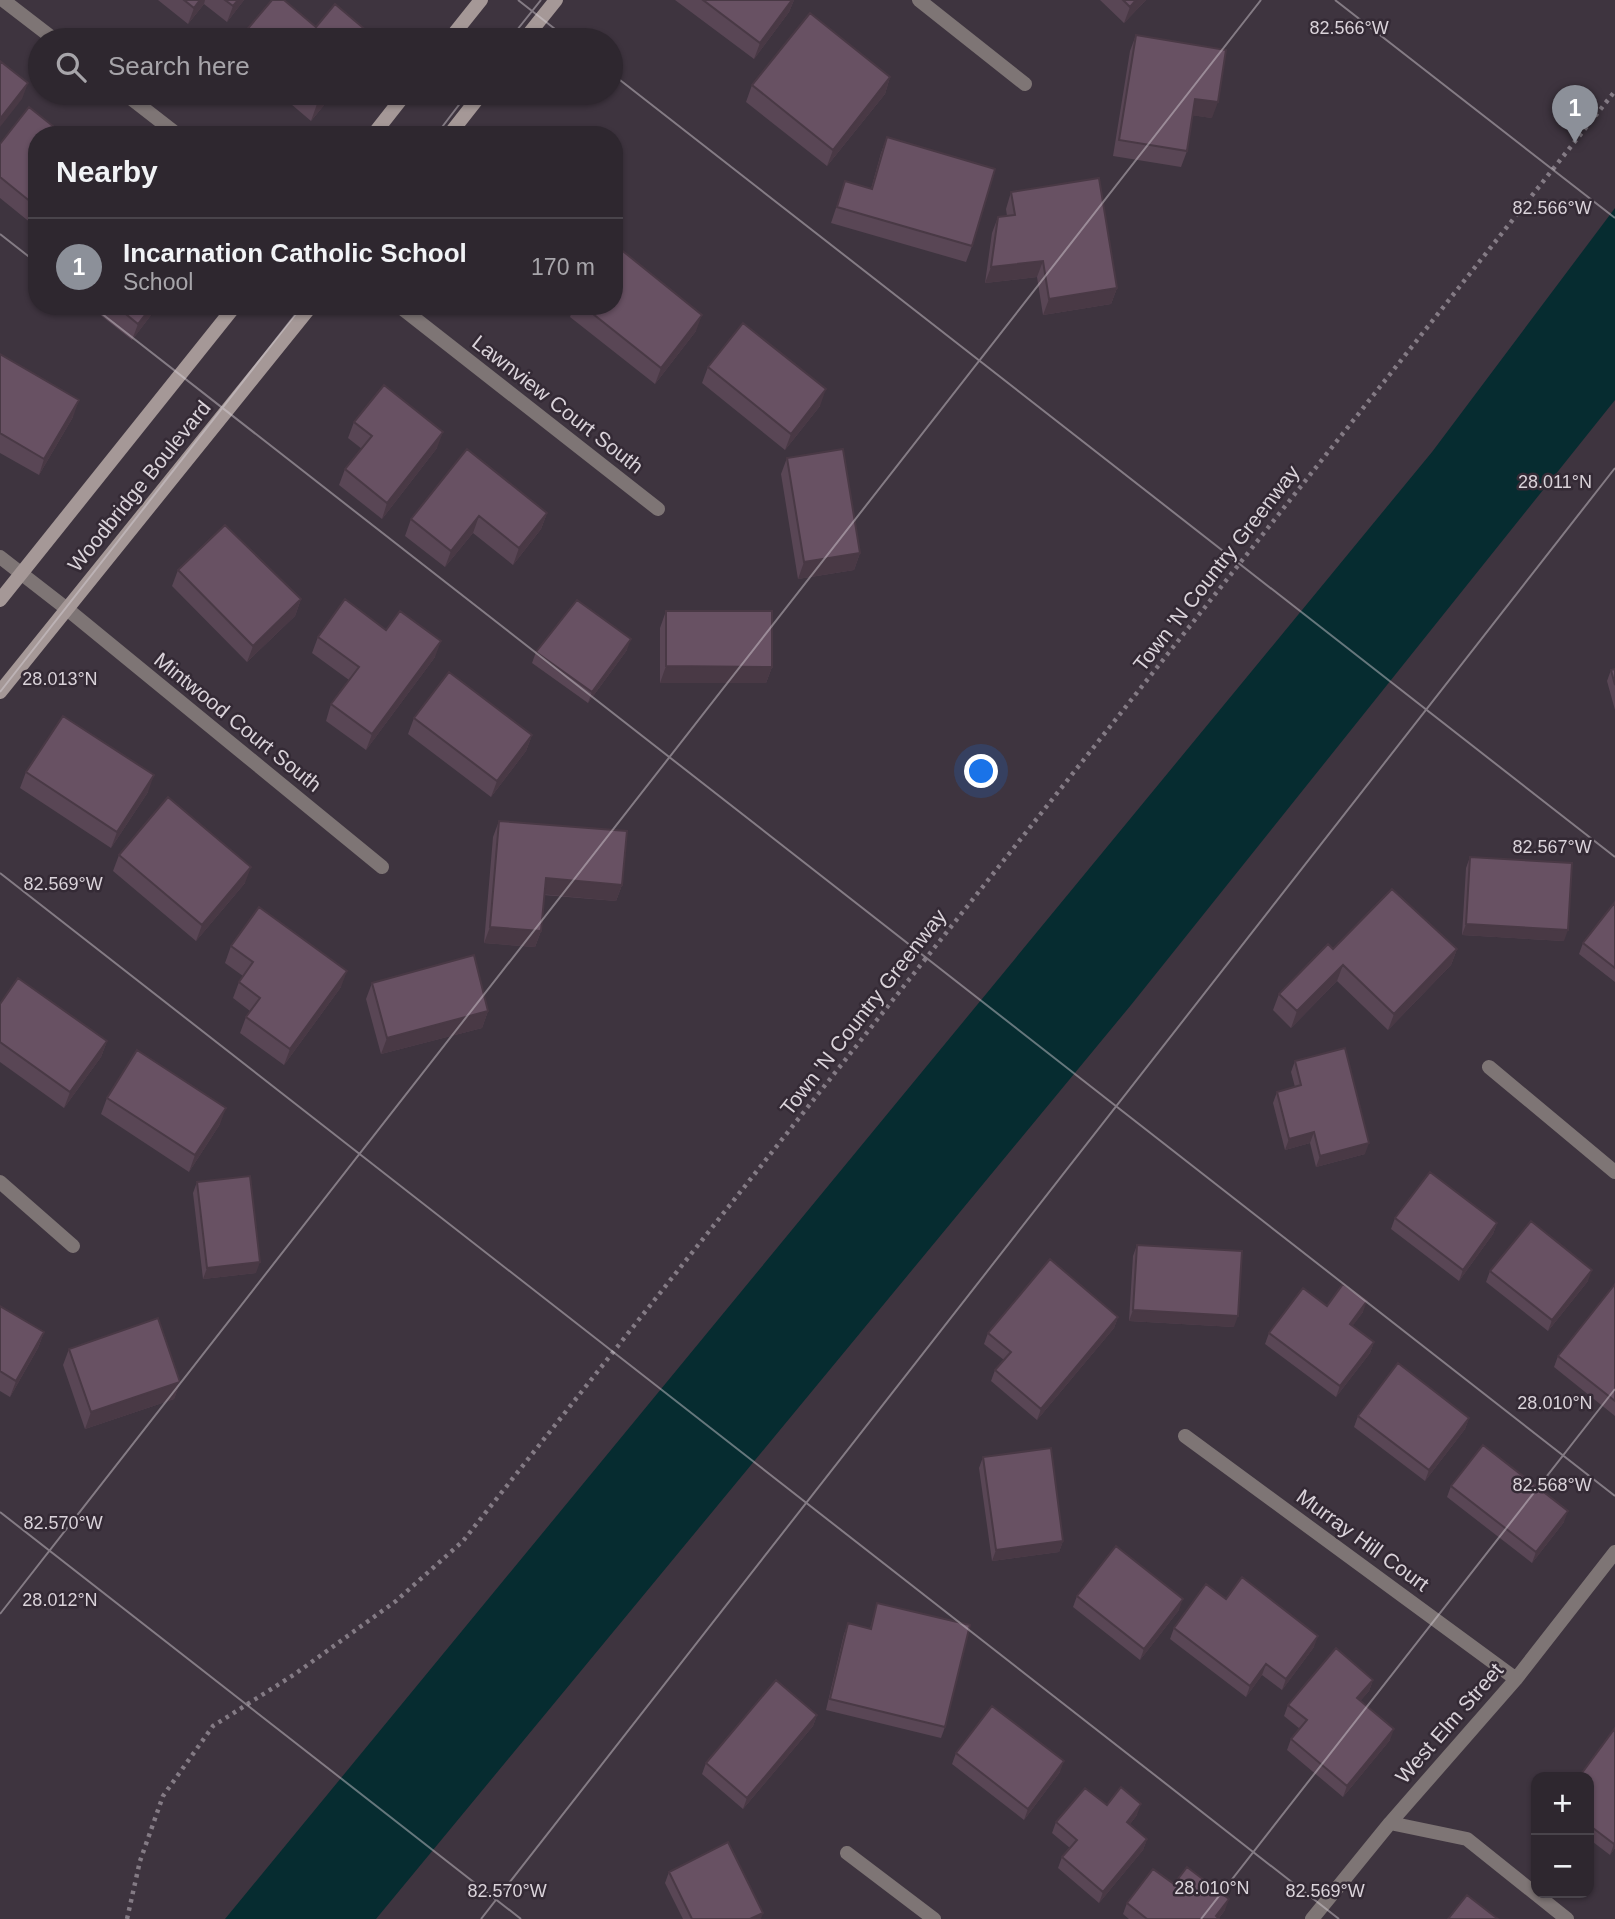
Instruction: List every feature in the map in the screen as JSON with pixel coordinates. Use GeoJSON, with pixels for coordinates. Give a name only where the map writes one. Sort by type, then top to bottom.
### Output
{"type":"FeatureCollection","features":[{"type":"Feature","properties":{"kind":"street"},"geometry":{"type":"LineString","coordinates":[[3,0],[39,28]]}},
{"type":"Feature","properties":{"kind":"street"},"geometry":{"type":"LineString","coordinates":[[459,28],[481,0]]}},
{"type":"Feature","properties":{"kind":"street"},"geometry":{"type":"LineString","coordinates":[[534,28],[556,0]]}},
{"type":"Feature","properties":{"kind":"street"},"geometry":{"type":"LineString","coordinates":[[919,0],[1026,84]]}},
{"type":"Feature","properties":{"kind":"street"},"geometry":{"type":"LineString","coordinates":[[139,105],[166,126]]}},
{"type":"Feature","properties":{"kind":"street"},"geometry":{"type":"LineString","coordinates":[[380,126],[397,105]]}},
{"type":"Feature","properties":{"kind":"street"},"geometry":{"type":"LineString","coordinates":[[456,126],[473,105]]}},
{"type":"Feature","properties":{"kind":"street","name":"Woodbridge Boulevard"},"geometry":{"type":"LineString","coordinates":[[0,600],[228,315]]}},
{"type":"Feature","properties":{"kind":"street","name":"Woodbridge Boulevard"},"geometry":{"type":"LineString","coordinates":[[0,692],[304,315]]}},
{"type":"Feature","properties":{"kind":"street","name":"Lawnview Court South"},"geometry":{"type":"LineString","coordinates":[[410,315],[658,509]]}},
{"type":"Feature","properties":{"kind":"street","name":"Mintwood Court South"},"geometry":{"type":"LineString","coordinates":[[0,557],[67,608],[382,867]]}},
{"type":"Feature","properties":{"kind":"street"},"geometry":{"type":"LineString","coordinates":[[1489,1067],[1615,1172]]}},
{"type":"Feature","properties":{"kind":"street"},"geometry":{"type":"LineString","coordinates":[[0,1182],[73,1246]]}},
{"type":"Feature","properties":{"kind":"street","name":"Murray Hill Court"},"geometry":{"type":"LineString","coordinates":[[1185,1436],[1516,1679]]}},
{"type":"Feature","properties":{"kind":"street","name":"West Elm Street"},"geometry":{"type":"LineString","coordinates":[[1312,1919],[1390,1823],[1516,1679],[1615,1552]]}},
{"type":"Feature","properties":{"kind":"street"},"geometry":{"type":"LineString","coordinates":[[1390,1823],[1467,1839],[1567,1919]]}},
{"type":"Feature","properties":{"kind":"street"},"geometry":{"type":"LineString","coordinates":[[847,1853],[933,1919]]}},
{"type":"Feature","properties":{"kind":"path","name":"Town 'N Country Greenway"},"geometry":{"type":"LineString","coordinates":[[127,1919],[140,1861],[163,1796],[213,1726],[295,1674],[396,1601],[463,1541],[1615,91]]}},
{"type":"Feature","properties":{"kind":"shaded area"},"geometry":{"type":"Polygon","coordinates":[[[1615,208],[1615,400],[1131,1005],[376,1919],[225,1919],[1432,452],[1615,208]]]}},
{"type":"Feature","properties":{"kind":"building"},"geometry":{"type":"Polygon","coordinates":[[[184,0],[200,0],[194,8],[184,0]]]}},
{"type":"Feature","properties":{"kind":"building"},"geometry":{"type":"Polygon","coordinates":[[[225,0],[238,0],[233,6],[225,0]]]}},
{"type":"Feature","properties":{"kind":"building"},"geometry":{"type":"Polygon","coordinates":[[[272,0],[284,0],[316,27],[335,4],[363,28],[248,28],[272,0]]]}},
{"type":"Feature","properties":{"kind":"building"},"geometry":{"type":"Polygon","coordinates":[[[703,0],[792,0],[760,43],[703,0]]]}},
{"type":"Feature","properties":{"kind":"building"},"geometry":{"type":"Polygon","coordinates":[[[1123,0],[1136,0],[1130,7],[1123,0]]]}},
{"type":"Feature","properties":{"kind":"building"},"geometry":{"type":"Polygon","coordinates":[[[810,13],[890,77],[833,150],[752,85],[810,13]]]}},
{"type":"Feature","properties":{"kind":"building"},"geometry":{"type":"Polygon","coordinates":[[[1136,35],[1226,50],[1218,102],[1195,99],[1187,151],[1119,140],[1136,35]]]}},
{"type":"Feature","properties":{"kind":"building"},"geometry":{"type":"Polygon","coordinates":[[[0,61],[28,83],[0,119],[0,61]]]}},
{"type":"Feature","properties":{"kind":"building"},"geometry":{"type":"Polygon","coordinates":[[[29,107],[53,126],[28,126],[28,200],[0,177],[0,144],[29,107]]]}},
{"type":"Feature","properties":{"kind":"building"},"geometry":{"type":"Polygon","coordinates":[[[887,137],[995,169],[972,246],[837,207],[845,181],[872,189],[887,137]]]}},
{"type":"Feature","properties":{"kind":"building"},"geometry":{"type":"Polygon","coordinates":[[[1099,178],[1117,288],[1049,299],[1043,261],[991,267],[998,217],[1015,215],[1011,192],[1099,178]]]}},
{"type":"Feature","properties":{"kind":"building"},"geometry":{"type":"Polygon","coordinates":[[[623,251],[702,315],[661,368],[594,315],[623,315],[623,251]]]}},
{"type":"Feature","properties":{"kind":"building"},"geometry":{"type":"Polygon","coordinates":[[[127,315],[145,315],[138,324],[127,315]]]}},
{"type":"Feature","properties":{"kind":"building"},"geometry":{"type":"Polygon","coordinates":[[[743,323],[826,389],[791,434],[708,367],[743,323]]]}},
{"type":"Feature","properties":{"kind":"building"},"geometry":{"type":"Polygon","coordinates":[[[0,354],[79,400],[44,459],[0,433],[0,354]]]}},
{"type":"Feature","properties":{"kind":"building"},"geometry":{"type":"Polygon","coordinates":[[[384,385],[443,432],[387,503],[345,469],[372,436],[354,422],[384,385]]]}},
{"type":"Feature","properties":{"kind":"building"},"geometry":{"type":"Polygon","coordinates":[[[467,449],[547,513],[519,548],[479,516],[451,551],[411,519],[467,449]]]}},
{"type":"Feature","properties":{"kind":"building"},"geometry":{"type":"Polygon","coordinates":[[[843,449],[860,553],[804,562],[787,458],[843,449]]]}},
{"type":"Feature","properties":{"kind":"building"},"geometry":{"type":"Polygon","coordinates":[[[225,525],[301,599],[253,646],[178,570],[225,525]]]}},
{"type":"Feature","properties":{"kind":"building"},"geometry":{"type":"Polygon","coordinates":[[[345,599],[386,630],[400,611],[441,641],[372,734],[331,704],[359,667],[318,637],[345,599]]]}},
{"type":"Feature","properties":{"kind":"building"},"geometry":{"type":"Polygon","coordinates":[[[577,600],[631,639],[592,692],[536,652],[577,600]]]}},
{"type":"Feature","properties":{"kind":"building"},"geometry":{"type":"Polygon","coordinates":[[[666,611],[772,611],[772,667],[666,666],[666,611]]]}},
{"type":"Feature","properties":{"kind":"building"},"geometry":{"type":"Polygon","coordinates":[[[1615,669],[1615,685],[1611,670],[1615,669]]]}},
{"type":"Feature","properties":{"kind":"building"},"geometry":{"type":"Polygon","coordinates":[[[449,672],[532,735],[497,781],[414,718],[449,672]]]}},
{"type":"Feature","properties":{"kind":"building"},"geometry":{"type":"Polygon","coordinates":[[[63,716],[154,775],[117,832],[26,772],[63,716]]]}},
{"type":"Feature","properties":{"kind":"building"},"geometry":{"type":"Polygon","coordinates":[[[168,797],[251,867],[202,925],[119,855],[168,797]]]}},
{"type":"Feature","properties":{"kind":"building"},"geometry":{"type":"Polygon","coordinates":[[[499,821],[627,831],[622,885],[546,878],[541,931],[490,927],[499,821]]]}},
{"type":"Feature","properties":{"kind":"building"},"geometry":{"type":"Polygon","coordinates":[[[1470,857],[1572,863],[1568,930],[1466,924],[1470,857]]]}},
{"type":"Feature","properties":{"kind":"building"},"geometry":{"type":"Polygon","coordinates":[[[1392,889],[1457,949],[1394,1014],[1343,965],[1297,1011],[1279,994],[1328,944],[1333,949],[1392,889]]]}},
{"type":"Feature","properties":{"kind":"building"},"geometry":{"type":"Polygon","coordinates":[[[1615,902],[1615,968],[1583,943],[1615,902]]]}},
{"type":"Feature","properties":{"kind":"building"},"geometry":{"type":"Polygon","coordinates":[[[259,907],[347,971],[290,1049],[246,1017],[260,998],[239,982],[253,962],[231,946],[259,907]]]}},
{"type":"Feature","properties":{"kind":"building"},"geometry":{"type":"Polygon","coordinates":[[[474,955],[488,1011],[387,1038],[372,983],[474,955]]]}},
{"type":"Feature","properties":{"kind":"building"},"geometry":{"type":"Polygon","coordinates":[[[18,978],[107,1041],[70,1092],[0,1042],[0,1004],[18,978]]]}},
{"type":"Feature","properties":{"kind":"building"},"geometry":{"type":"Polygon","coordinates":[[[1345,1048],[1369,1143],[1320,1156],[1314,1132],[1289,1139],[1277,1092],[1301,1085],[1295,1061],[1345,1048]]]}},
{"type":"Feature","properties":{"kind":"building"},"geometry":{"type":"Polygon","coordinates":[[[137,1050],[226,1108],[195,1155],[107,1098],[137,1050]]]}},
{"type":"Feature","properties":{"kind":"building"},"geometry":{"type":"Polygon","coordinates":[[[1430,1172],[1497,1223],[1463,1270],[1395,1218],[1430,1172]]]}},
{"type":"Feature","properties":{"kind":"building"},"geometry":{"type":"Polygon","coordinates":[[[250,1176],[260,1262],[207,1268],[197,1182],[250,1176]]]}},
{"type":"Feature","properties":{"kind":"building"},"geometry":{"type":"Polygon","coordinates":[[[1531,1221],[1592,1270],[1552,1320],[1490,1271],[1531,1221]]]}},
{"type":"Feature","properties":{"kind":"building"},"geometry":{"type":"Polygon","coordinates":[[[1137,1245],[1242,1251],[1238,1316],[1133,1310],[1137,1245]]]}},
{"type":"Feature","properties":{"kind":"building"},"geometry":{"type":"Polygon","coordinates":[[[1050,1259],[1118,1317],[1041,1409],[995,1370],[1011,1352],[988,1333],[1050,1259]]]}},
{"type":"Feature","properties":{"kind":"building"},"geometry":{"type":"Polygon","coordinates":[[[1343,1284],[1367,1301],[1350,1324],[1374,1342],[1340,1386],[1269,1333],[1303,1288],[1327,1306],[1343,1284]]]}},
{"type":"Feature","properties":{"kind":"building"},"geometry":{"type":"Polygon","coordinates":[[[1615,1284],[1615,1401],[1558,1356],[1615,1284]]]}},
{"type":"Feature","properties":{"kind":"building"},"geometry":{"type":"Polygon","coordinates":[[[0,1306],[44,1332],[16,1381],[0,1371],[0,1306]]]}},
{"type":"Feature","properties":{"kind":"building"},"geometry":{"type":"Polygon","coordinates":[[[158,1318],[180,1382],[91,1412],[69,1349],[158,1318]]]}},
{"type":"Feature","properties":{"kind":"building"},"geometry":{"type":"Polygon","coordinates":[[[1398,1363],[1469,1418],[1429,1470],[1358,1416],[1398,1363]]]}},
{"type":"Feature","properties":{"kind":"building"},"geometry":{"type":"Polygon","coordinates":[[[1483,1445],[1568,1511],[1536,1552],[1451,1486],[1483,1445]]]}},
{"type":"Feature","properties":{"kind":"building"},"geometry":{"type":"Polygon","coordinates":[[[1051,1448],[1063,1541],[996,1550],[983,1457],[1051,1448]]]}},
{"type":"Feature","properties":{"kind":"building"},"geometry":{"type":"Polygon","coordinates":[[[1116,1546],[1183,1599],[1144,1649],[1077,1596],[1116,1546]]]}},
{"type":"Feature","properties":{"kind":"building"},"geometry":{"type":"Polygon","coordinates":[[[1242,1577],[1318,1636],[1286,1679],[1266,1664],[1250,1686],[1174,1628],[1206,1584],[1226,1599],[1242,1577]]]}},
{"type":"Feature","properties":{"kind":"building"},"geometry":{"type":"Polygon","coordinates":[[[877,1603],[970,1625],[945,1727],[830,1699],[848,1623],[871,1629],[877,1603]]]}},
{"type":"Feature","properties":{"kind":"building"},"geometry":{"type":"Polygon","coordinates":[[[1336,1648],[1373,1680],[1357,1698],[1394,1729],[1347,1786],[1291,1739],[1307,1720],[1288,1705],[1336,1648]]]}},
{"type":"Feature","properties":{"kind":"building"},"geometry":{"type":"Polygon","coordinates":[[[776,1680],[817,1715],[747,1798],[706,1763],[776,1680]]]}},
{"type":"Feature","properties":{"kind":"building"},"geometry":{"type":"Polygon","coordinates":[[[992,1706],[1064,1761],[1028,1809],[956,1753],[992,1706]]]}},
{"type":"Feature","properties":{"kind":"building"},"geometry":{"type":"Polygon","coordinates":[[[1615,1728],[1614,1844],[1594,1829],[1594,1772],[1583,1772],[1615,1728]]]}},
{"type":"Feature","properties":{"kind":"building"},"geometry":{"type":"Polygon","coordinates":[[[1121,1787],[1141,1804],[1127,1822],[1147,1839],[1103,1892],[1062,1857],[1077,1840],[1056,1822],[1085,1788],[1107,1805],[1121,1787]]]}},
{"type":"Feature","properties":{"kind":"building"},"geometry":{"type":"Polygon","coordinates":[[[728,1842],[763,1913],[750,1919],[692,1919],[669,1872],[728,1842]]]}},
{"type":"Feature","properties":{"kind":"building"},"geometry":{"type":"Polygon","coordinates":[[[1187,1867],[1229,1899],[1216,1916],[1219,1919],[1147,1919],[1127,1903],[1153,1869],[1174,1884],[1187,1867]]]}},
{"type":"Feature","properties":{"kind":"building"},"geometry":{"type":"Polygon","coordinates":[[[1467,1895],[1498,1919],[1448,1919],[1467,1895]]]}},
{"type":"Feature","properties":{"kind":"place","name":"Incarnation Catholic School"},"geometry":{"type":"Point","coordinates":[1575,143]}}]}
